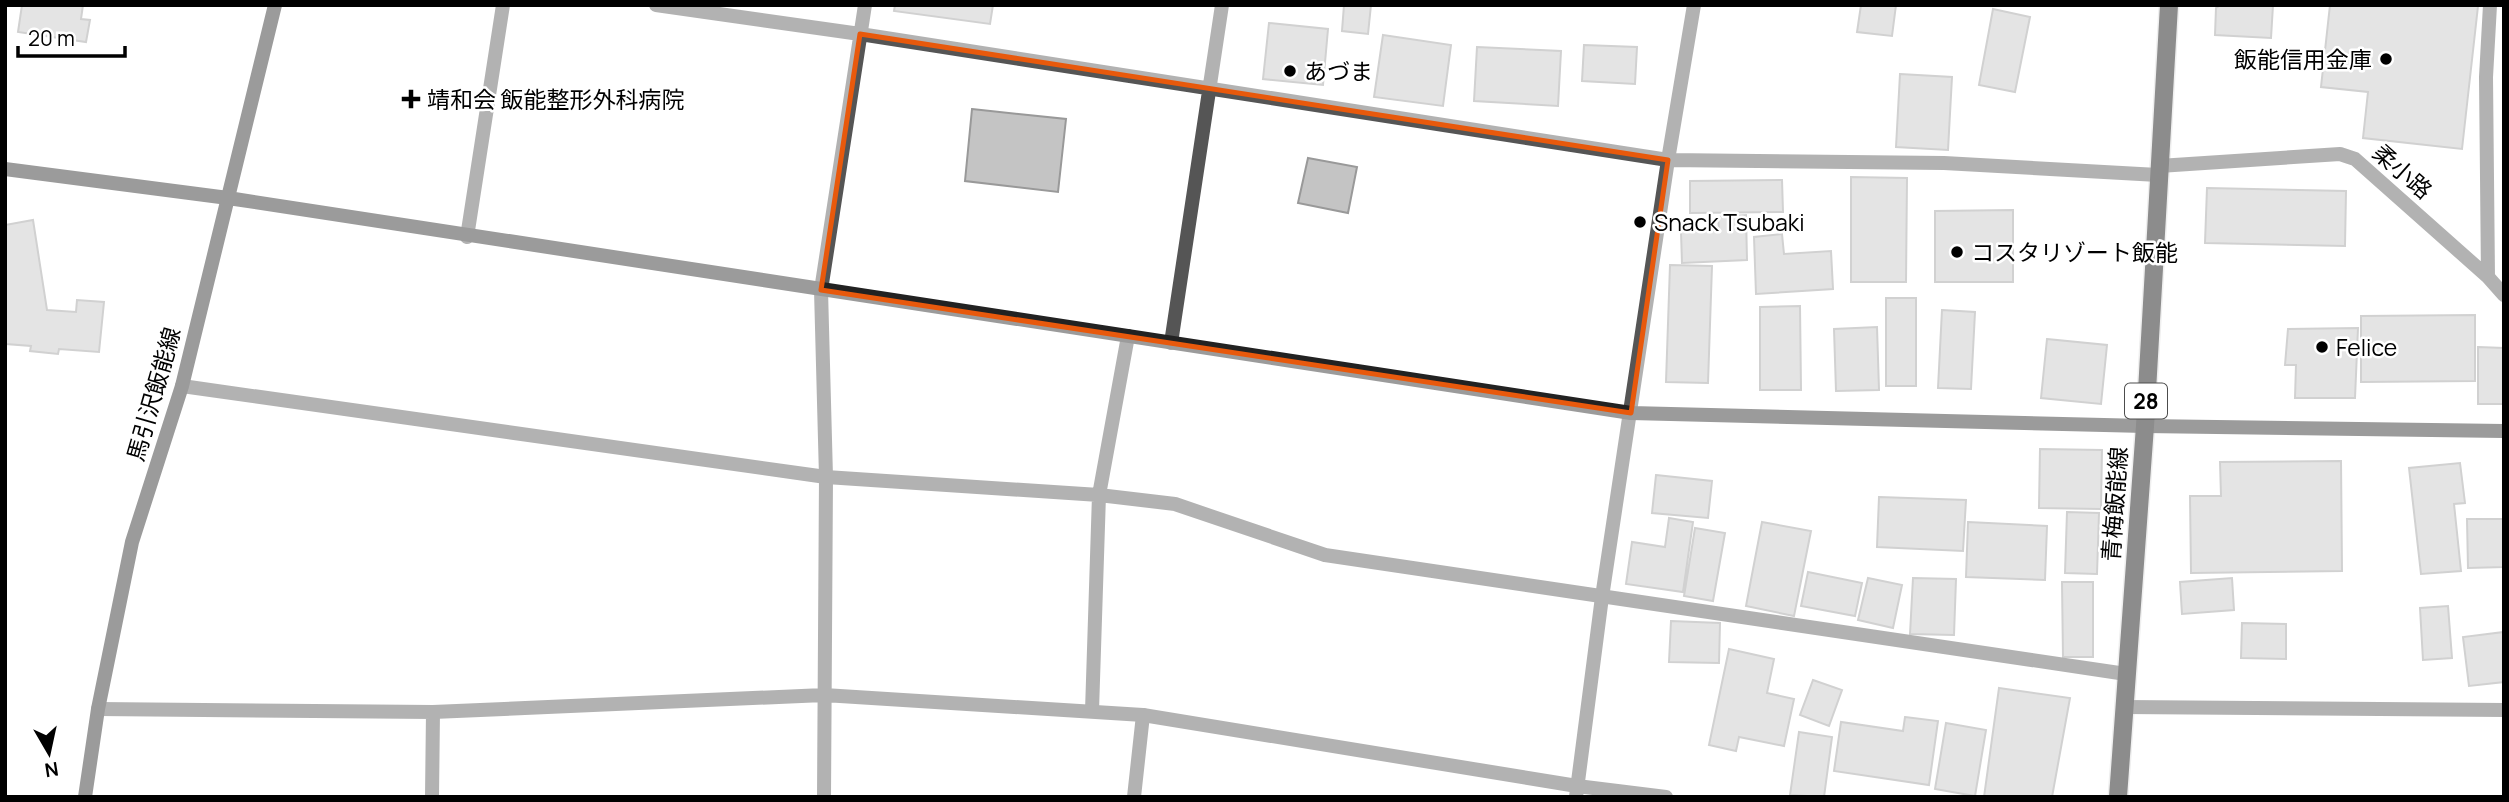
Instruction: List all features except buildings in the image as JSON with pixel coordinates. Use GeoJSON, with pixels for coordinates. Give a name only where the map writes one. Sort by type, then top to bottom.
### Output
{"type":"FeatureCollection","features":[{"type":"Feature","properties":{"kind":"main road","name":"青梅飯能線"},"geometry":{"type":"LineString","coordinates":[[2118,797],[2145,426],[2169,5]]}},
{"type":"Feature","properties":{"kind":"street","name":"馬引沢飯能線"},"geometry":{"type":"LineString","coordinates":[[86,797],[98,709],[132,542],[182,386],[275,5]]}},
{"type":"Feature","properties":{"kind":"street"},"geometry":{"type":"LineString","coordinates":[[467,237],[503,5]]}},
{"type":"Feature","properties":{"kind":"street","name":"柔小路"},"geometry":{"type":"LineString","coordinates":[[656,5],[860,34],[1668,160],[1944,163],[2159,170],[2340,154],[2355,159],[2488,277],[2504,295]]}},
{"type":"Feature","properties":{"kind":"street"},"geometry":{"type":"LineString","coordinates":[[824,797],[826,477],[821,290],[864,5]]}},
{"type":"Feature","properties":{"kind":"street"},"geometry":{"type":"LineString","coordinates":[[1171,342],[1222,5]]}},
{"type":"Feature","properties":{"kind":"street"},"geometry":{"type":"LineString","coordinates":[[1576,791],[1602,597],[1694,5]]}},
{"type":"Feature","properties":{"kind":"street"},"geometry":{"type":"LineString","coordinates":[[2488,277],[2486,78],[2490,5]]}},
{"type":"Feature","properties":{"kind":"street"},"geometry":{"type":"LineString","coordinates":[[5,169],[228,198],[467,237],[1631,413],[2145,426],[2504,431]]}},
{"type":"Feature","properties":{"kind":"street"},"geometry":{"type":"LineString","coordinates":[[1092,711],[1099,495],[1128,336]]}},
{"type":"Feature","properties":{"kind":"street"},"geometry":{"type":"LineString","coordinates":[[182,386],[826,477],[1099,495],[1175,504],[1325,555],[2126,674]]}},
{"type":"Feature","properties":{"kind":"street"},"geometry":{"type":"LineString","coordinates":[[98,709],[433,712],[824,695],[1143,715],[1576,791],[1666,797]]}},
{"type":"Feature","properties":{"kind":"street"},"geometry":{"type":"LineString","coordinates":[[2124,707],[2504,710]]}},
{"type":"Feature","properties":{"kind":"street"},"geometry":{"type":"LineString","coordinates":[[432,797],[433,712]]}},
{"type":"Feature","properties":{"kind":"street"},"geometry":{"type":"LineString","coordinates":[[1133,797],[1143,715]]}},
{"type":"Feature","properties":{"kind":"highlighted area"},"geometry":{"type":"Polygon","coordinates":[[[860,34],[1668,160],[1631,413],[821,290],[860,34]]]}},
{"type":"Feature","properties":{"kind":"place","name":"飯能信用金庫"},"geometry":{"type":"Point","coordinates":[2386,59]}},
{"type":"Feature","properties":{"kind":"place","name":"あづま"},"geometry":{"type":"Point","coordinates":[1290,71]}},
{"type":"Feature","properties":{"kind":"place","name":"靖和会 飯能整形外科病院"},"geometry":{"type":"Point","coordinates":[411,99]}},
{"type":"Feature","properties":{"kind":"place","name":"Snack Tsubaki"},"geometry":{"type":"Point","coordinates":[1640,222]}},
{"type":"Feature","properties":{"kind":"place","name":"コスタリゾート飯能"},"geometry":{"type":"Point","coordinates":[1957,252]}},
{"type":"Feature","properties":{"kind":"place","name":"Felice"},"geometry":{"type":"Point","coordinates":[2322,347]}}]}
